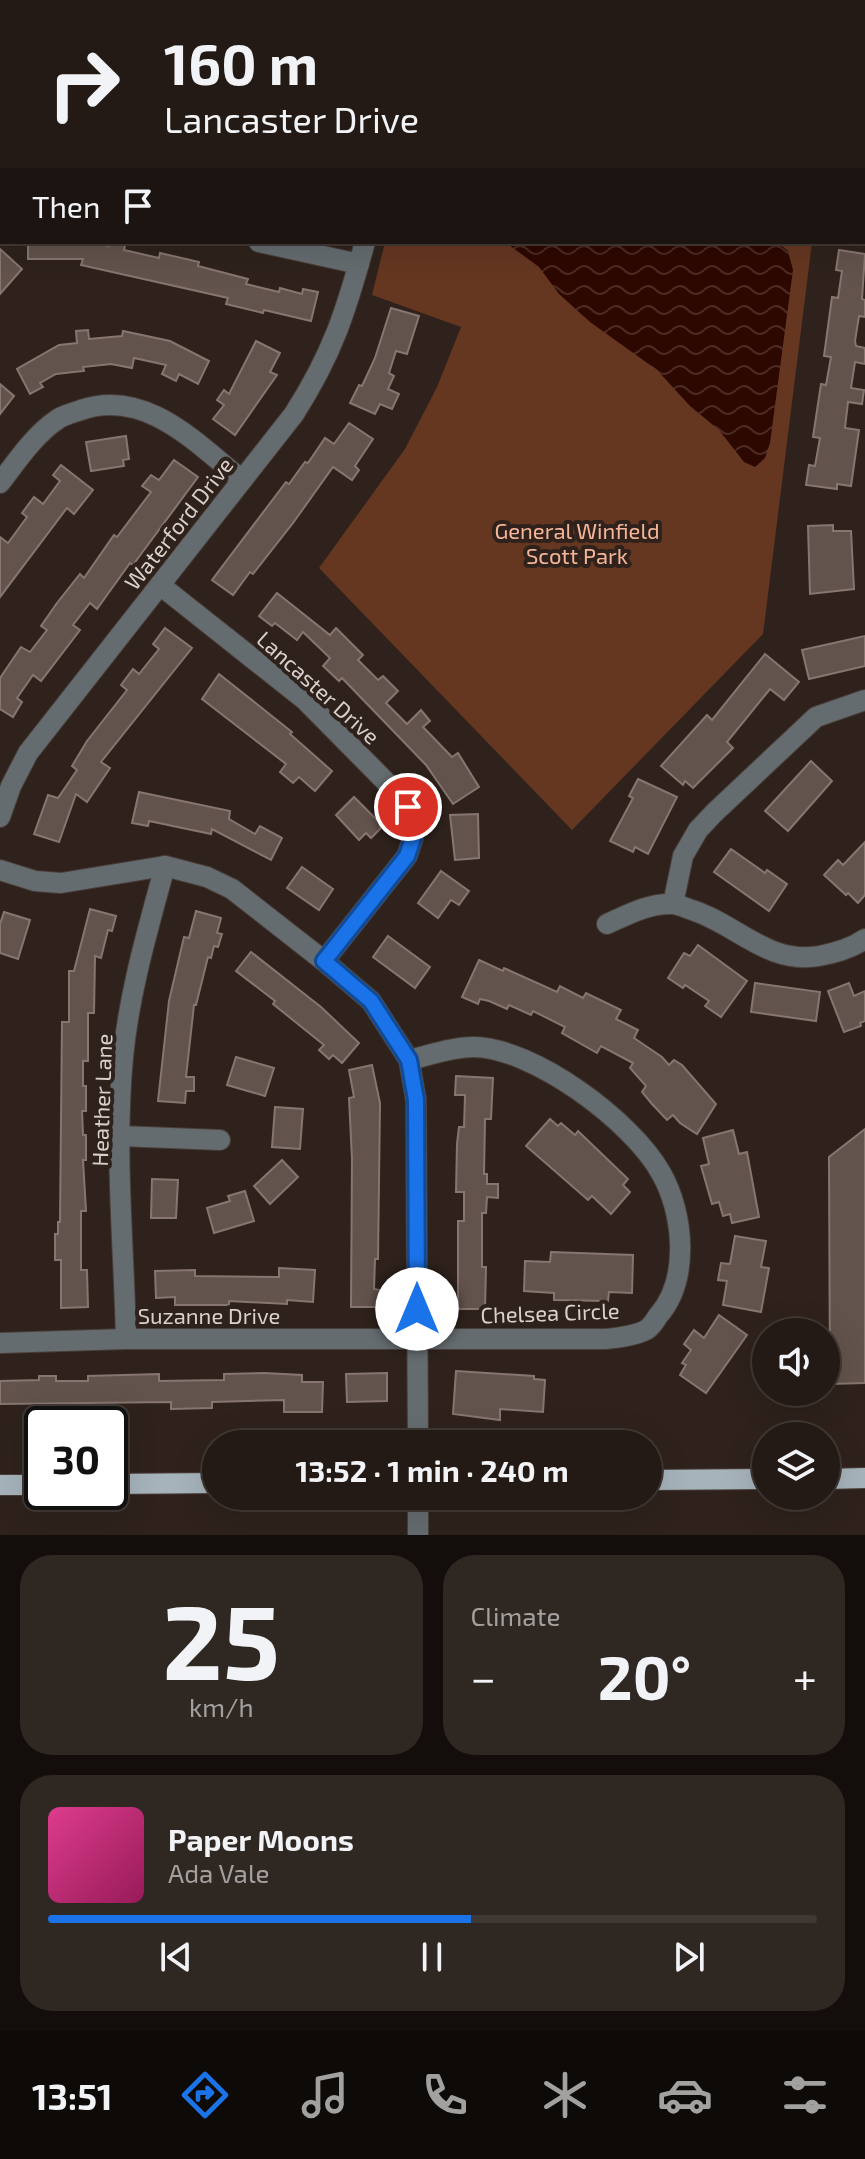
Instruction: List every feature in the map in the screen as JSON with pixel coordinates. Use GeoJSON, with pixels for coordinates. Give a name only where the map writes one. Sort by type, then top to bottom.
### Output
{"type":"FeatureCollection","features":[{"type":"Feature","properties":{"kind":"main road"},"geometry":{"type":"LineString","coordinates":[[840,1479],[865,1478]]}},
{"type":"Feature","properties":{"kind":"main road"},"geometry":{"type":"LineString","coordinates":[[662,1480],[752,1479]]}},
{"type":"Feature","properties":{"kind":"main road"},"geometry":{"type":"LineString","coordinates":[[128,1484],[202,1483]]}},
{"type":"Feature","properties":{"kind":"main road"},"geometry":{"type":"LineString","coordinates":[[0,1485],[24,1485]]}},
{"type":"Feature","properties":{"kind":"street"},"geometry":{"type":"LineString","coordinates":[[268,244],[359,264]]}},
{"type":"Feature","properties":{"kind":"street","name":"Waterford Drive"},"geometry":{"type":"LineString","coordinates":[[0,817],[28,753],[294,414],[318,375],[344,318],[364,244]]}},
{"type":"Feature","properties":{"kind":"street"},"geometry":{"type":"LineString","coordinates":[[0,483],[26,449],[59,418],[90,407],[108,405],[144,410],[170,423],[242,480]]}},
{"type":"Feature","properties":{"kind":"street","name":"Lancaster Drive"},"geometry":{"type":"LineString","coordinates":[[160,585],[305,700],[408,807],[413,838],[407,856],[324,961]]}},
{"type":"Feature","properties":{"kind":"street"},"geometry":{"type":"LineString","coordinates":[[673,904],[683,856],[698,830],[714,813],[816,717],[865,700]]}},
{"type":"Feature","properties":{"kind":"street"},"geometry":{"type":"LineString","coordinates":[[0,870],[35,881],[61,883],[165,866],[207,877],[232,889],[371,1001],[409,1060],[416,1100],[418,1430]]}},
{"type":"Feature","properties":{"kind":"street","name":"Heather Lane"},"geometry":{"type":"LineString","coordinates":[[126,1339],[120,1136],[123,1055],[130,1005],[165,866]]}},
{"type":"Feature","properties":{"kind":"street"},"geometry":{"type":"LineString","coordinates":[[607,924],[639,909],[673,904],[711,916],[752,943],[779,954],[812,957],[831,954],[865,939]]}},
{"type":"Feature","properties":{"kind":"street","name":"Chelsea Circle"},"geometry":{"type":"LineString","coordinates":[[409,1060],[464,1047],[489,1048],[543,1069],[601,1107],[661,1172],[673,1202],[679,1272],[673,1297],[647,1329],[605,1339],[417,1338]]}},
{"type":"Feature","properties":{"kind":"street"},"geometry":{"type":"LineString","coordinates":[[120,1136],[220,1140]]}},
{"type":"Feature","properties":{"kind":"street","name":"Suzanne Drive"},"geometry":{"type":"LineString","coordinates":[[0,1343],[126,1339],[417,1338]]}},
{"type":"Feature","properties":{"kind":"street"},"geometry":{"type":"LineString","coordinates":[[418,1510],[418,1535]]}},
{"type":"Feature","properties":{"kind":"green space","name":"General Winfield Scott Park"},"geometry":{"type":"Polygon","coordinates":[[[385,244],[812,244],[763,634],[572,830],[319,568],[405,449],[437,387],[461,327],[372,295],[385,244]]]}},
{"type":"Feature","properties":{"kind":"water"},"geometry":{"type":"Polygon","coordinates":[[[508,244],[779,244],[788,251],[793,270],[770,443],[765,458],[755,467],[744,462],[719,430],[690,406],[657,370],[590,322],[559,294],[539,267],[508,244]]]}},
{"type":"Feature","properties":{"kind":"building"},"geometry":{"type":"Polygon","coordinates":[[[28,244],[121,244],[125,245],[124,250],[159,258],[160,253],[199,262],[198,266],[248,279],[246,284],[279,292],[280,288],[302,294],[303,289],[318,292],[311,321],[226,304],[228,298],[81,265],[83,259],[28,259],[28,244]]]}},
{"type":"Feature","properties":{"kind":"building"},"geometry":{"type":"Polygon","coordinates":[[[0,249],[22,269],[0,294],[0,249]]]}},
{"type":"Feature","properties":{"kind":"building"},"geometry":{"type":"Polygon","coordinates":[[[839,250],[865,254],[862,299],[865,300],[865,317],[859,316],[855,341],[856,346],[865,348],[865,364],[855,362],[851,388],[864,390],[862,404],[848,402],[845,428],[859,430],[851,486],[837,484],[837,489],[806,485],[809,465],[815,466],[820,438],[813,437],[821,384],[826,385],[831,357],[824,356],[832,297],[838,298],[842,271],[836,270],[839,250]]]}},
{"type":"Feature","properties":{"kind":"building"},"geometry":{"type":"Polygon","coordinates":[[[391,308],[419,316],[407,354],[396,351],[389,373],[394,376],[388,389],[399,394],[392,409],[380,404],[375,414],[350,403],[375,358],[391,308]]]}},
{"type":"Feature","properties":{"kind":"building"},"geometry":{"type":"Polygon","coordinates":[[[88,330],[89,339],[122,336],[123,331],[170,341],[209,361],[198,384],[179,374],[176,381],[162,374],[166,365],[134,358],[132,368],[111,364],[56,374],[40,383],[43,387],[30,394],[17,369],[59,345],[77,343],[76,331],[88,330]]]}},
{"type":"Feature","properties":{"kind":"building"},"geometry":{"type":"Polygon","coordinates":[[[256,341],[280,353],[270,372],[277,375],[235,435],[213,419],[224,405],[217,400],[224,390],[229,394],[256,341]]]}},
{"type":"Feature","properties":{"kind":"building"},"geometry":{"type":"Polygon","coordinates":[[[0,384],[14,396],[0,414],[0,384]]]}},
{"type":"Feature","properties":{"kind":"building"},"geometry":{"type":"Polygon","coordinates":[[[349,423],[373,439],[355,466],[359,470],[352,480],[333,467],[293,523],[233,595],[212,580],[286,482],[289,484],[305,462],[308,463],[325,438],[334,444],[349,423]]]}},
{"type":"Feature","properties":{"kind":"building"},"geometry":{"type":"Polygon","coordinates":[[[126,436],[129,459],[123,460],[124,466],[91,471],[86,442],[126,436]]]}},
{"type":"Feature","properties":{"kind":"building"},"geometry":{"type":"Polygon","coordinates":[[[174,460],[198,477],[97,609],[90,603],[73,625],[80,630],[41,681],[33,675],[17,698],[22,702],[13,717],[0,709],[0,678],[21,647],[30,652],[47,630],[41,626],[57,603],[80,574],[84,578],[114,535],[117,537],[151,492],[142,486],[151,475],[159,480],[174,460]]]}},
{"type":"Feature","properties":{"kind":"building"},"geometry":{"type":"Polygon","coordinates":[[[61,465],[93,490],[74,514],[67,508],[0,597],[0,537],[8,543],[27,517],[22,513],[34,497],[43,504],[60,481],[53,475],[61,465]]]}},
{"type":"Feature","properties":{"kind":"building"},"geometry":{"type":"Polygon","coordinates":[[[833,525],[833,531],[851,531],[854,589],[810,594],[808,526],[833,525]]]}},
{"type":"Feature","properties":{"kind":"building"},"geometry":{"type":"Polygon","coordinates":[[[277,593],[330,635],[336,628],[363,655],[358,660],[378,680],[383,676],[398,691],[386,703],[407,724],[421,710],[430,721],[423,727],[452,757],[458,753],[479,787],[453,804],[426,765],[342,678],[339,681],[323,666],[330,658],[303,632],[297,640],[275,623],[272,626],[259,616],[277,593]]]}},
{"type":"Feature","properties":{"kind":"building"},"geometry":{"type":"Polygon","coordinates":[[[165,628],[192,648],[101,762],[110,768],[87,802],[76,794],[59,842],[34,834],[48,795],[58,798],[77,770],[72,766],[87,741],[127,690],[121,685],[133,669],[139,674],[159,649],[153,644],[165,628]]]}},
{"type":"Feature","properties":{"kind":"building"},"geometry":{"type":"Polygon","coordinates":[[[865,636],[865,666],[809,679],[802,650],[865,636]]]}},
{"type":"Feature","properties":{"kind":"building"},"geometry":{"type":"Polygon","coordinates":[[[765,654],[799,682],[784,700],[770,689],[727,742],[733,748],[693,788],[685,781],[683,785],[661,766],[707,715],[712,720],[765,654]]]}},
{"type":"Feature","properties":{"kind":"building"},"geometry":{"type":"Polygon","coordinates":[[[219,674],[292,732],[290,734],[332,771],[315,791],[299,777],[293,783],[280,772],[286,764],[202,699],[219,674]]]}},
{"type":"Feature","properties":{"kind":"building"},"geometry":{"type":"Polygon","coordinates":[[[811,761],[832,781],[788,831],[765,811],[811,761]]]}},
{"type":"Feature","properties":{"kind":"building"},"geometry":{"type":"Polygon","coordinates":[[[638,779],[677,797],[648,854],[635,847],[633,852],[610,841],[633,798],[629,796],[638,779]]]}},
{"type":"Feature","properties":{"kind":"building"},"geometry":{"type":"Polygon","coordinates":[[[139,792],[230,811],[229,819],[255,834],[260,826],[282,838],[271,860],[212,829],[211,834],[149,821],[148,826],[132,823],[139,792]]]}},
{"type":"Feature","properties":{"kind":"building"},"geometry":{"type":"Polygon","coordinates":[[[354,797],[383,826],[371,838],[366,833],[359,840],[336,815],[354,797]]]}},
{"type":"Feature","properties":{"kind":"building"},"geometry":{"type":"Polygon","coordinates":[[[478,814],[479,858],[455,860],[450,815],[478,814]]]}},
{"type":"Feature","properties":{"kind":"building"},"geometry":{"type":"Polygon","coordinates":[[[865,842],[865,895],[858,903],[824,875],[838,860],[843,865],[865,842]]]}},
{"type":"Feature","properties":{"kind":"building"},"geometry":{"type":"Polygon","coordinates":[[[731,849],[787,884],[769,911],[714,872],[731,849]]]}},
{"type":"Feature","properties":{"kind":"building"},"geometry":{"type":"Polygon","coordinates":[[[302,867],[333,889],[319,910],[287,888],[302,867]]]}},
{"type":"Feature","properties":{"kind":"building"},"geometry":{"type":"Polygon","coordinates":[[[441,871],[469,891],[459,905],[451,900],[438,918],[418,903],[441,871]]]}},
{"type":"Feature","properties":{"kind":"building"},"geometry":{"type":"Polygon","coordinates":[[[90,909],[116,916],[112,931],[108,930],[101,958],[95,956],[94,1013],[88,1013],[88,1061],[83,1061],[83,1086],[86,1086],[86,1111],[82,1111],[83,1135],[86,1135],[86,1160],[83,1160],[86,1211],[81,1211],[81,1270],[87,1270],[88,1307],[61,1308],[61,1260],[55,1260],[55,1234],[58,1234],[60,1222],[62,1022],[69,1022],[69,971],[74,971],[90,909]]]}},
{"type":"Feature","properties":{"kind":"building"},"geometry":{"type":"Polygon","coordinates":[[[196,911],[221,918],[217,933],[222,934],[218,947],[214,946],[211,958],[208,957],[194,1005],[186,1077],[194,1077],[194,1091],[186,1091],[185,1103],[158,1101],[169,1001],[184,937],[189,938],[196,911]]]}},
{"type":"Feature","properties":{"kind":"building"},"geometry":{"type":"Polygon","coordinates":[[[4,912],[30,920],[18,959],[0,953],[0,924],[4,912]]]}},
{"type":"Feature","properties":{"kind":"building"},"geometry":{"type":"Polygon","coordinates":[[[388,936],[430,967],[415,988],[373,957],[388,936]]]}},
{"type":"Feature","properties":{"kind":"building"},"geometry":{"type":"Polygon","coordinates":[[[698,945],[747,981],[721,1017],[705,1006],[709,1001],[668,978],[684,953],[690,956],[698,945]]]}},
{"type":"Feature","properties":{"kind":"building"},"geometry":{"type":"Polygon","coordinates":[[[251,952],[321,1007],[359,1043],[342,1063],[333,1055],[329,1059],[319,1050],[324,1045],[236,971],[251,952]]]}},
{"type":"Feature","properties":{"kind":"building"},"geometry":{"type":"Polygon","coordinates":[[[479,960],[557,992],[560,986],[583,998],[586,993],[621,1010],[616,1019],[638,1030],[634,1038],[669,1065],[674,1060],[682,1065],[716,1104],[697,1134],[673,1115],[667,1120],[652,1104],[642,1092],[646,1086],[630,1068],[633,1063],[601,1046],[597,1053],[562,1033],[565,1027],[533,1011],[531,1015],[509,1005],[507,1009],[489,1001],[480,999],[478,1004],[462,997],[479,960]]]}},
{"type":"Feature","properties":{"kind":"building"},"geometry":{"type":"Polygon","coordinates":[[[755,983],[820,992],[816,1021],[751,1012],[755,983]]]}},
{"type":"Feature","properties":{"kind":"building"},"geometry":{"type":"Polygon","coordinates":[[[849,983],[854,996],[865,991],[865,1021],[860,1023],[861,1026],[844,1032],[828,991],[849,983]]]}},
{"type":"Feature","properties":{"kind":"building"},"geometry":{"type":"Polygon","coordinates":[[[236,1057],[274,1068],[265,1096],[227,1085],[236,1057]]]}},
{"type":"Feature","properties":{"kind":"building"},"geometry":{"type":"Polygon","coordinates":[[[372,1065],[380,1103],[378,1259],[375,1259],[374,1289],[380,1290],[380,1307],[351,1307],[352,1159],[349,1098],[354,1097],[349,1070],[372,1065]]]}},
{"type":"Feature","properties":{"kind":"building"},"geometry":{"type":"Polygon","coordinates":[[[456,1076],[493,1078],[491,1119],[485,1119],[484,1174],[487,1174],[487,1184],[498,1184],[498,1198],[487,1197],[486,1213],[482,1213],[485,1309],[458,1309],[458,1221],[464,1221],[464,1192],[456,1192],[457,1144],[459,1127],[464,1127],[465,1095],[455,1095],[456,1076]]]}},
{"type":"Feature","properties":{"kind":"building"},"geometry":{"type":"Polygon","coordinates":[[[275,1107],[303,1109],[300,1149],[272,1147],[275,1107]]]}},
{"type":"Feature","properties":{"kind":"building"},"geometry":{"type":"Polygon","coordinates":[[[550,1119],[558,1126],[561,1123],[575,1135],[578,1131],[628,1179],[623,1185],[630,1192],[611,1214],[592,1196],[588,1200],[526,1146],[550,1119]]]}},
{"type":"Feature","properties":{"kind":"building"},"geometry":{"type":"Polygon","coordinates":[[[865,1129],[865,1383],[840,1384],[840,1318],[830,1318],[829,1157],[865,1129]]]}},
{"type":"Feature","properties":{"kind":"building"},"geometry":{"type":"Polygon","coordinates":[[[733,1130],[739,1154],[747,1152],[759,1217],[732,1223],[730,1214],[723,1216],[719,1202],[712,1204],[701,1166],[709,1164],[703,1138],[733,1130]]]}},
{"type":"Feature","properties":{"kind":"building"},"geometry":{"type":"Polygon","coordinates":[[[282,1160],[298,1177],[270,1204],[254,1186],[282,1160]]]}},
{"type":"Feature","properties":{"kind":"building"},"geometry":{"type":"Polygon","coordinates":[[[152,1179],[178,1180],[176,1218],[151,1218],[152,1179]]]}},
{"type":"Feature","properties":{"kind":"building"},"geometry":{"type":"Polygon","coordinates":[[[245,1191],[254,1221],[214,1233],[207,1208],[230,1201],[228,1196],[245,1191]]]}},
{"type":"Feature","properties":{"kind":"building"},"geometry":{"type":"Polygon","coordinates":[[[735,1236],[766,1241],[761,1267],[769,1268],[761,1312],[723,1305],[727,1281],[718,1280],[721,1263],[730,1264],[735,1236]]]}},
{"type":"Feature","properties":{"kind":"building"},"geometry":{"type":"Polygon","coordinates":[[[551,1252],[633,1255],[632,1293],[609,1292],[608,1301],[554,1300],[554,1293],[524,1291],[525,1261],[550,1262],[551,1252]]]}},
{"type":"Feature","properties":{"kind":"building"},"geometry":{"type":"Polygon","coordinates":[[[279,1268],[315,1270],[313,1302],[229,1301],[229,1305],[175,1305],[175,1297],[156,1298],[155,1271],[195,1270],[195,1276],[279,1277],[279,1268]]]}},
{"type":"Feature","properties":{"kind":"building"},"geometry":{"type":"Polygon","coordinates":[[[719,1315],[747,1335],[706,1393],[680,1375],[686,1365],[682,1363],[691,1350],[684,1344],[694,1330],[704,1338],[719,1315]]]}},
{"type":"Feature","properties":{"kind":"building"},"geometry":{"type":"Polygon","coordinates":[[[456,1371],[534,1376],[534,1379],[545,1380],[543,1412],[500,1409],[500,1420],[453,1414],[456,1371]]]}},
{"type":"Feature","properties":{"kind":"building"},"geometry":{"type":"Polygon","coordinates":[[[387,1373],[387,1401],[347,1402],[346,1374],[387,1373]]]}},
{"type":"Feature","properties":{"kind":"building"},"geometry":{"type":"Polygon","coordinates":[[[159,1374],[159,1381],[224,1380],[224,1374],[302,1375],[302,1382],[323,1382],[322,1412],[284,1412],[284,1400],[212,1402],[212,1408],[171,1409],[171,1402],[0,1404],[0,1381],[39,1380],[39,1376],[56,1376],[56,1381],[88,1381],[88,1376],[159,1374]]]}},
{"type":"Feature","properties":{"kind":"route"},"geometry":{"type":"LineString","coordinates":[[408,807],[413,828],[412,847],[397,871],[324,961],[371,1001],[409,1060],[416,1100],[417,1309]]}}]}
